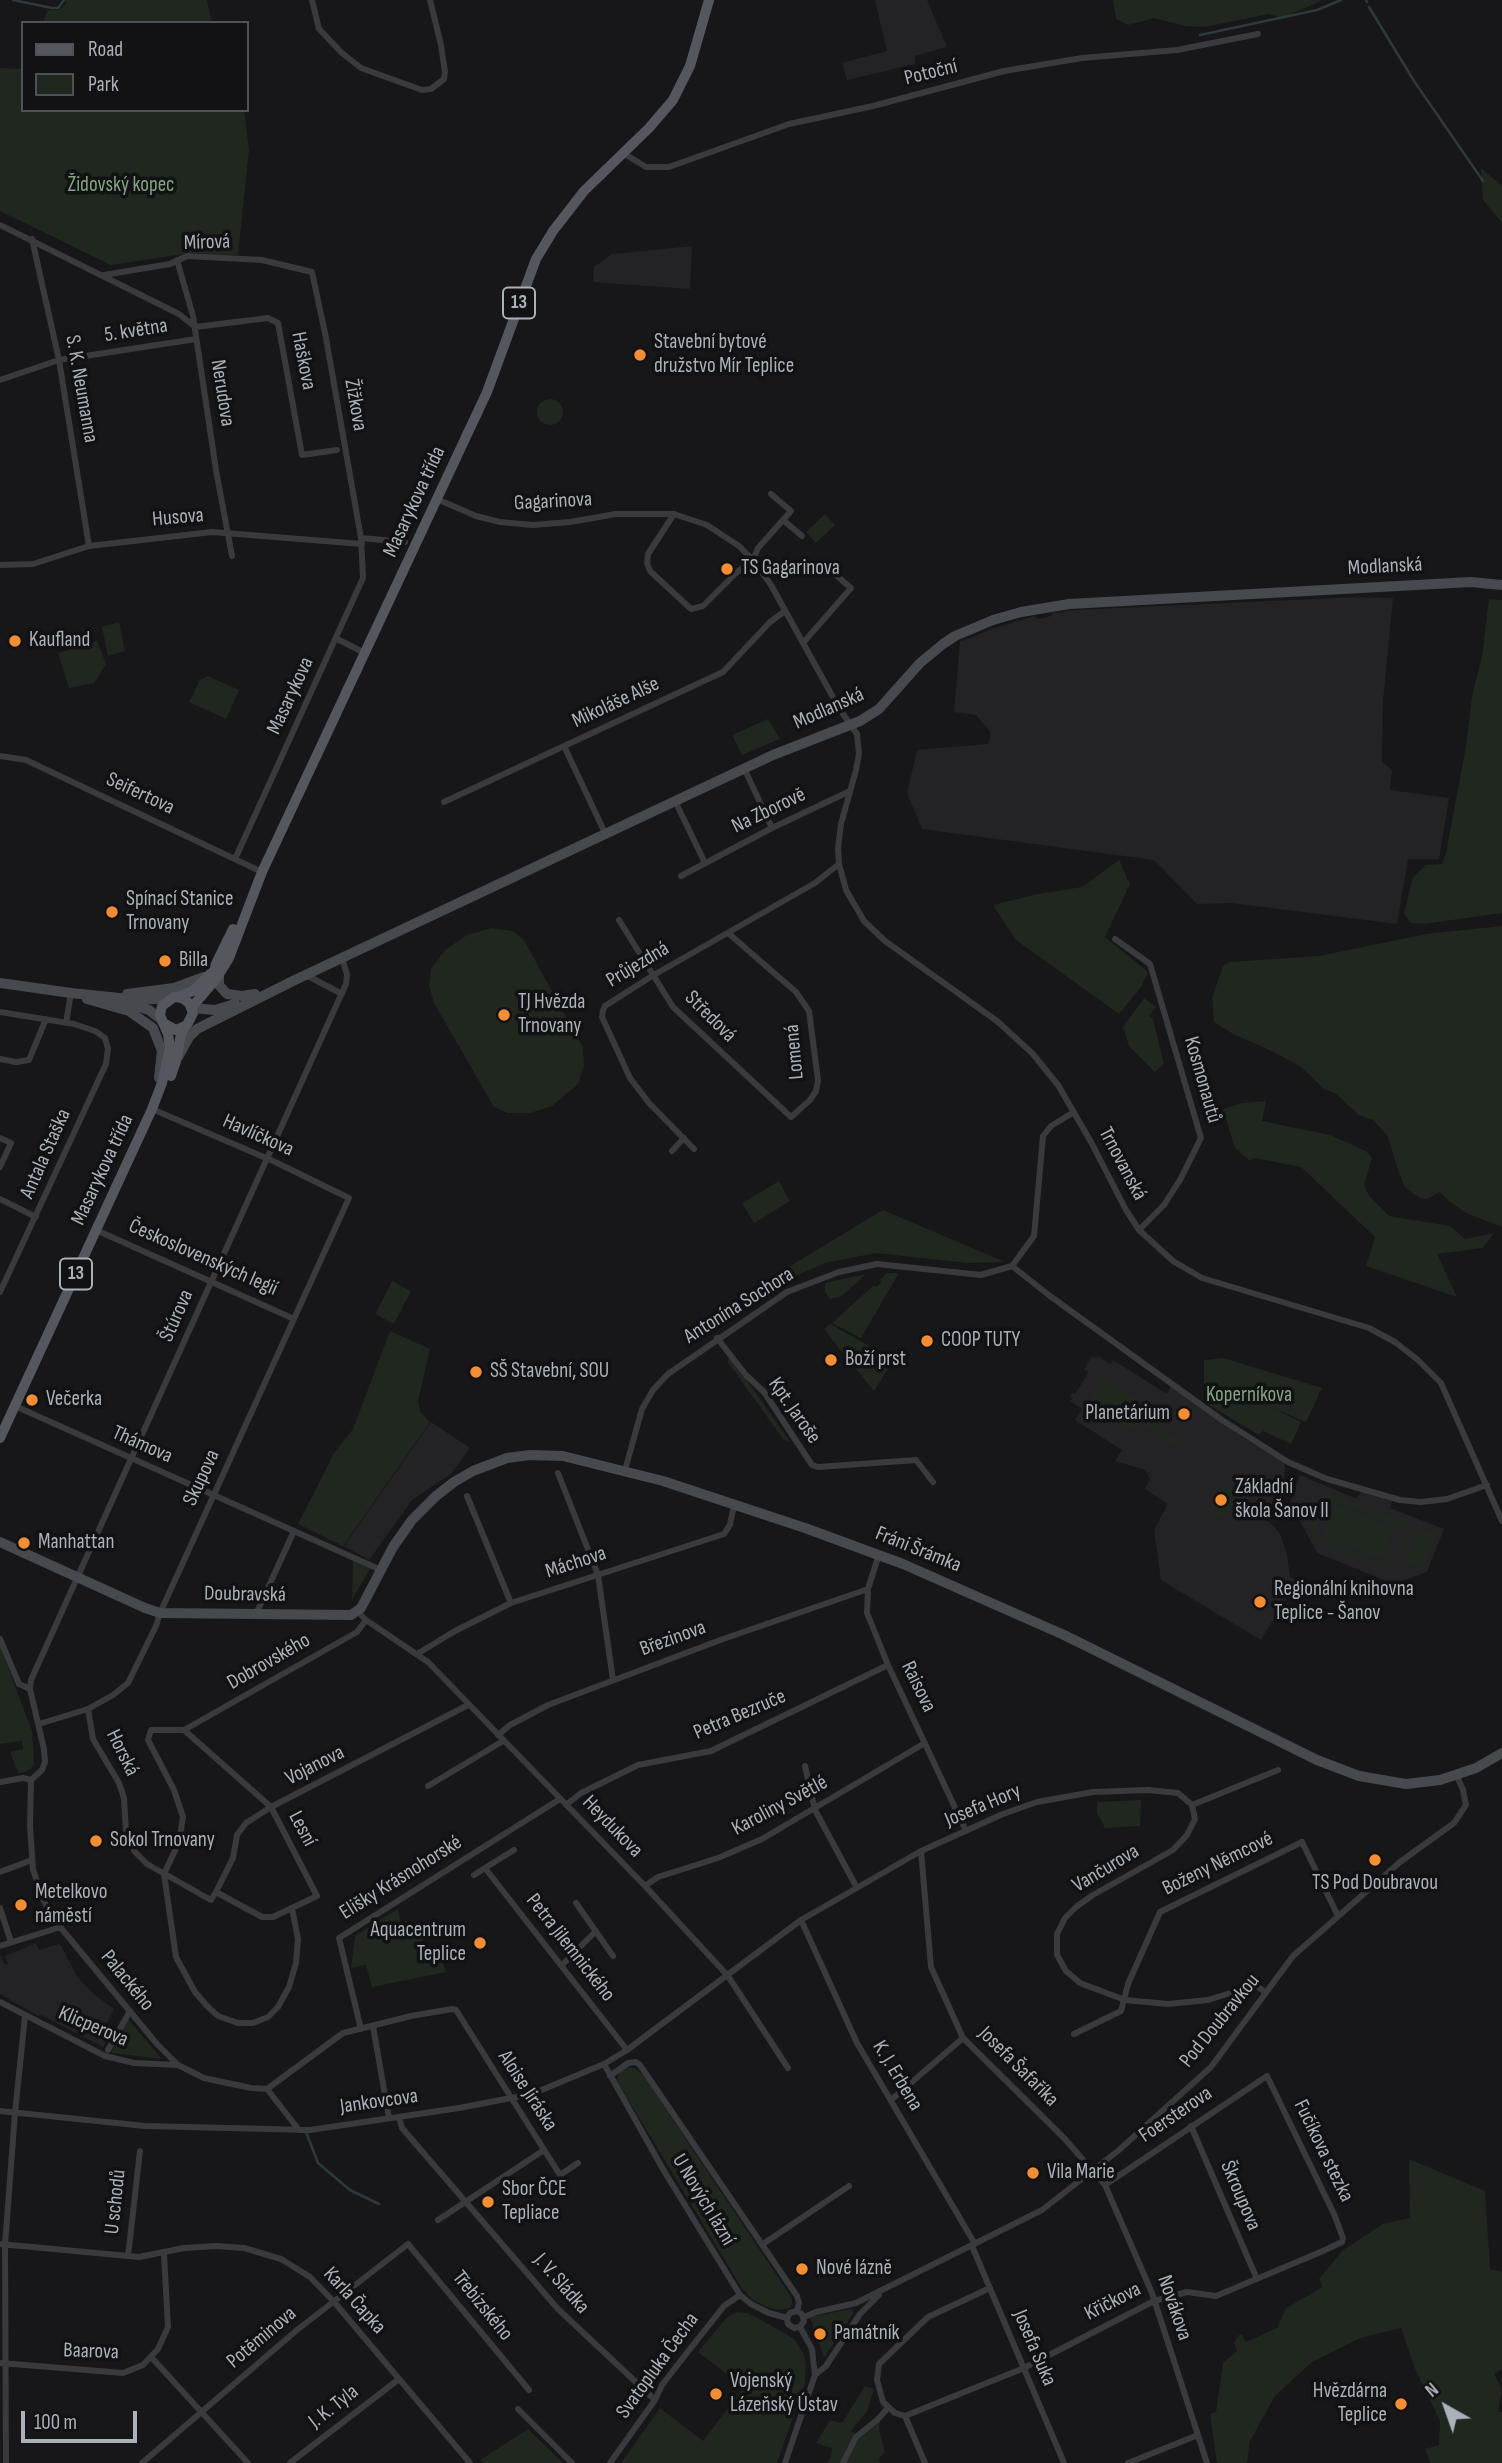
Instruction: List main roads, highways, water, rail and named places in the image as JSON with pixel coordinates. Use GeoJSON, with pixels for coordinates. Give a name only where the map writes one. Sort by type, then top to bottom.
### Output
{"type":"FeatureCollection","features":[{"type":"Feature","properties":{"kind":"main road","name":"Masarykova třída"},"geometry":{"type":"LineString","coordinates":[[174,997],[193,991],[229,958],[262,872],[491,383],[536,259],[575,202],[669,107],[683,82],[709,0]]}},
{"type":"Feature","properties":{"kind":"main road","name":"Masarykova třída"},"geometry":{"type":"LineString","coordinates":[[152,1109],[164,1091],[176,1061],[181,1034],[192,1016],[192,1008],[217,971]]}},
{"type":"Feature","properties":{"kind":"main road"},"geometry":{"type":"LineString","coordinates":[[186,1026],[173,1029],[162,1022],[162,1006],[174,997],[185,999],[192,1008]]}},
{"type":"Feature","properties":{"kind":"main road","name":"Masarykova třída"},"geometry":{"type":"LineString","coordinates":[[0,1438],[152,1109],[170,1054],[169,1038],[162,1022]]}},
{"type":"Feature","properties":{"kind":"waterway"},"geometry":{"type":"LineString","coordinates":[[13,0],[52,8],[58,8],[64,0]]}},
{"type":"Feature","properties":{"kind":"waterway"},"geometry":{"type":"LineString","coordinates":[[1200,35],[1317,10],[1341,0]]}},
{"type":"Feature","properties":{"kind":"waterway"},"geometry":{"type":"LineString","coordinates":[[1369,7],[1414,81],[1483,181]]}},
{"type":"Feature","properties":{"kind":"waterway"},"geometry":{"type":"LineString","coordinates":[[306,2132],[318,2163],[350,2190],[379,2204]]}},
{"type":"Feature","properties":{"kind":"place","name":"Stavební bytové družstvo Mír Teplice"},"geometry":{"type":"Point","coordinates":[640,355]}},
{"type":"Feature","properties":{"kind":"place","name":"TS Gagarinova"},"geometry":{"type":"Point","coordinates":[727,569]}},
{"type":"Feature","properties":{"kind":"place","name":"Kaufland"},"geometry":{"type":"Point","coordinates":[15,641]}},
{"type":"Feature","properties":{"kind":"place","name":"Spínací Stanice Trnovany"},"geometry":{"type":"Point","coordinates":[112,912]}},
{"type":"Feature","properties":{"kind":"place","name":"Billa"},"geometry":{"type":"Point","coordinates":[165,961]}},
{"type":"Feature","properties":{"kind":"place","name":"TJ Hvězda Trnovany"},"geometry":{"type":"Point","coordinates":[504,1015]}},
{"type":"Feature","properties":{"kind":"place","name":"COOP TUTY"},"geometry":{"type":"Point","coordinates":[927,1341]}},
{"type":"Feature","properties":{"kind":"place","name":"Boží prst"},"geometry":{"type":"Point","coordinates":[831,1360]}},
{"type":"Feature","properties":{"kind":"place","name":"SŠ Stavební, SOU"},"geometry":{"type":"Point","coordinates":[476,1372]}},
{"type":"Feature","properties":{"kind":"place","name":"Večerka"},"geometry":{"type":"Point","coordinates":[32,1400]}},
{"type":"Feature","properties":{"kind":"place","name":"Planetárium"},"geometry":{"type":"Point","coordinates":[1184,1414]}},
{"type":"Feature","properties":{"kind":"place","name":"Základní škola Šanov II"},"geometry":{"type":"Point","coordinates":[1221,1500]}},
{"type":"Feature","properties":{"kind":"place","name":"Manhattan"},"geometry":{"type":"Point","coordinates":[24,1543]}},
{"type":"Feature","properties":{"kind":"place","name":"Regionální knihovna Teplice - Šanov"},"geometry":{"type":"Point","coordinates":[1260,1602]}},
{"type":"Feature","properties":{"kind":"place","name":"Sokol Trnovany"},"geometry":{"type":"Point","coordinates":[96,1841]}},
{"type":"Feature","properties":{"kind":"place","name":"TS Pod Doubravou"},"geometry":{"type":"Point","coordinates":[1375,1860]}},
{"type":"Feature","properties":{"kind":"place","name":"Metelkovo náměstí"},"geometry":{"type":"Point","coordinates":[21,1905]}},
{"type":"Feature","properties":{"kind":"place","name":"Aquacentrum Teplice"},"geometry":{"type":"Point","coordinates":[480,1943]}},
{"type":"Feature","properties":{"kind":"place","name":"Vila Marie"},"geometry":{"type":"Point","coordinates":[1033,2173]}},
{"type":"Feature","properties":{"kind":"place","name":"Sbor ČCE Tepliace"},"geometry":{"type":"Point","coordinates":[488,2202]}},
{"type":"Feature","properties":{"kind":"place","name":"Nové lázně"},"geometry":{"type":"Point","coordinates":[802,2269]}},
{"type":"Feature","properties":{"kind":"place","name":"Památník"},"geometry":{"type":"Point","coordinates":[820,2334]}},
{"type":"Feature","properties":{"kind":"place","name":"Vojenský Lázeňský Ústav"},"geometry":{"type":"Point","coordinates":[716,2394]}},
{"type":"Feature","properties":{"kind":"place","name":"Hvězdárna Teplice"},"geometry":{"type":"Point","coordinates":[1401,2404]}},
{"type":"Feature","properties":{"kind":"park label","name":"Židovský kopec"},"geometry":{"type":"Point","coordinates":[121,186]}},
{"type":"Feature","properties":{"kind":"park label","name":"Koperníkova"},"geometry":{"type":"Point","coordinates":[1249,1396]}}]}
